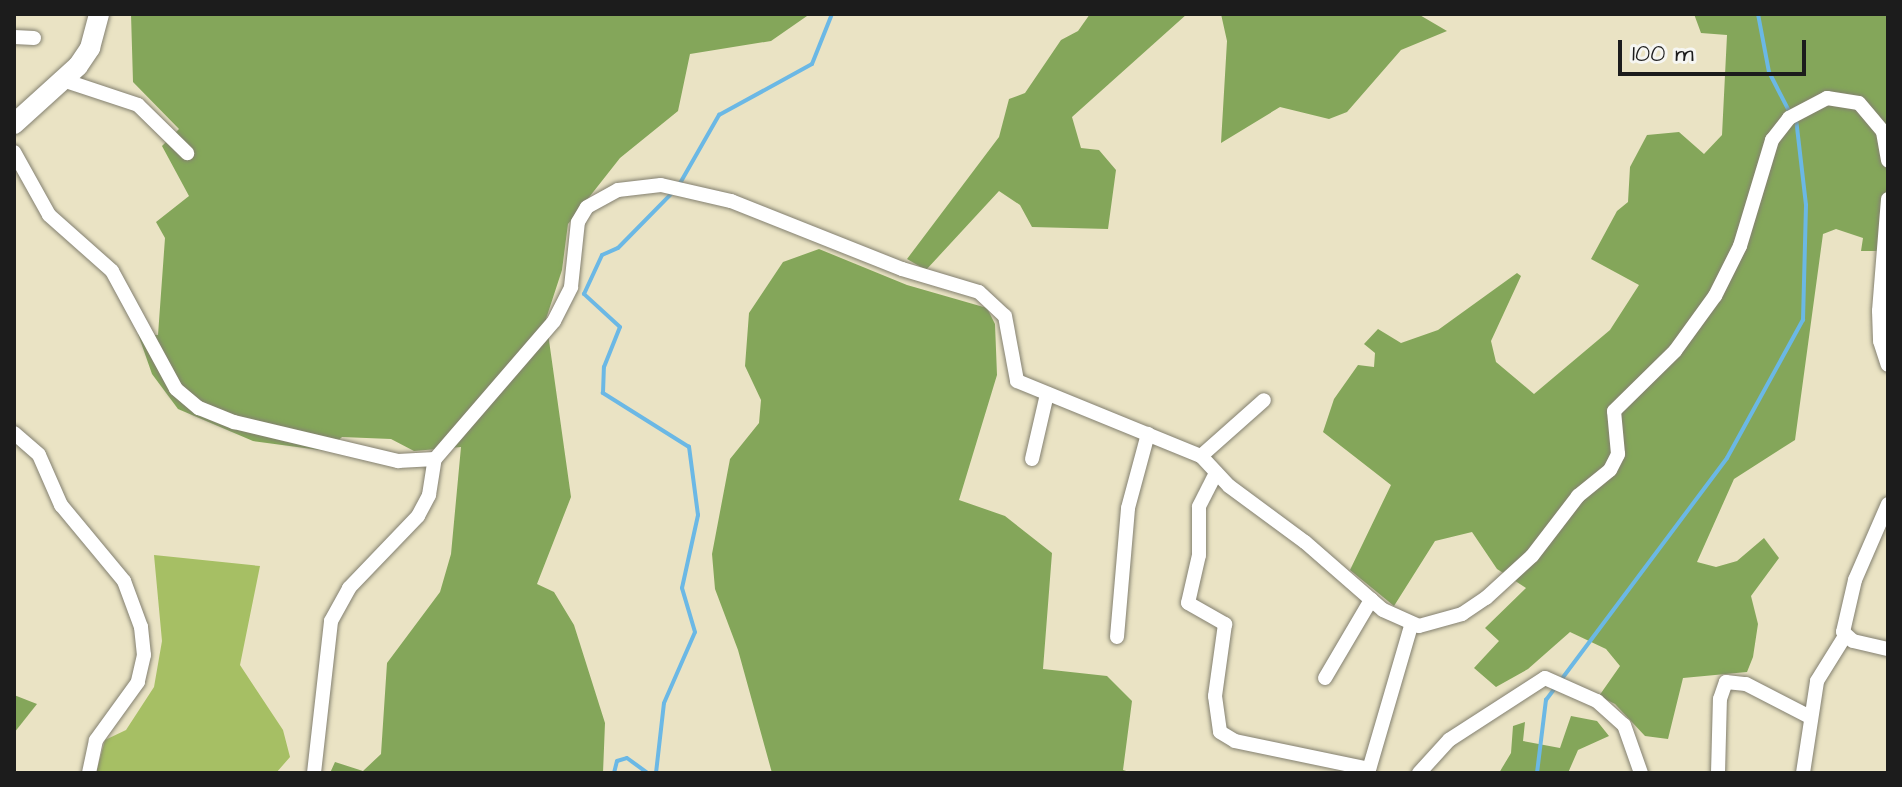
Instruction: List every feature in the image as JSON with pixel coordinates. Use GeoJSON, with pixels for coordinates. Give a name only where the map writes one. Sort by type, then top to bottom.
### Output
{"type":"FeatureCollection","features":[{"type":"Feature","properties":{"kind":"street"},"geometry":{"type":"LineString","coordinates":[[14,124],[85,56],[99,14]]}},
{"type":"Feature","properties":{"kind":"street"},"geometry":{"type":"LineString","coordinates":[[14,37],[34,38]]}},
{"type":"Feature","properties":{"kind":"street"},"geometry":{"type":"LineString","coordinates":[[63,80],[138,105],[164,125],[187,153]]}},
{"type":"Feature","properties":{"kind":"street"},"geometry":{"type":"LineString","coordinates":[[314,773],[331,621],[349,588],[418,516],[429,495],[435,459],[554,321],[571,287],[576,232],[587,207],[618,190],[661,185],[731,201],[902,269],[979,292],[1005,316],[1017,381],[1201,456],[1216,473],[1371,600],[1411,626],[1462,614],[1486,598],[1532,556],[1578,496],[1610,470],[1618,454],[1614,411],[1675,351],[1715,296],[1740,246],[1772,140],[1795,113],[1827,98],[1859,103],[1883,132],[1888,161]]}},
{"type":"Feature","properties":{"kind":"street"},"geometry":{"type":"LineString","coordinates":[[14,152],[49,215],[112,271],[166,378],[186,399],[253,427],[398,461],[435,459]]}},
{"type":"Feature","properties":{"kind":"street"},"geometry":{"type":"LineString","coordinates":[[1888,199],[1879,311],[1880,341],[1888,365]]}},
{"type":"Feature","properties":{"kind":"street"},"geometry":{"type":"LineString","coordinates":[[1032,459],[1047,394]]}},
{"type":"Feature","properties":{"kind":"street"},"geometry":{"type":"LineString","coordinates":[[1201,456],[1264,400]]}},
{"type":"Feature","properties":{"kind":"street"},"geometry":{"type":"LineString","coordinates":[[14,433],[39,455],[61,505],[124,581],[141,627],[144,655],[138,682],[96,740],[89,773]]}},
{"type":"Feature","properties":{"kind":"street"},"geometry":{"type":"LineString","coordinates":[[1117,637],[1128,508],[1148,434]]}},
{"type":"Feature","properties":{"kind":"street"},"geometry":{"type":"LineString","coordinates":[[1216,473],[1199,507],[1199,555],[1188,603],[1225,624],[1215,696],[1220,732],[1235,741],[1368,771],[1411,626]]}},
{"type":"Feature","properties":{"kind":"street"},"geometry":{"type":"LineString","coordinates":[[1803,773],[1817,681],[1845,636],[1855,580],[1888,504]]}},
{"type":"Feature","properties":{"kind":"street"},"geometry":{"type":"LineString","coordinates":[[1325,678],[1371,600]]}},
{"type":"Feature","properties":{"kind":"street"},"geometry":{"type":"LineString","coordinates":[[1845,636],[1888,649]]}},
{"type":"Feature","properties":{"kind":"street"},"geometry":{"type":"LineString","coordinates":[[1422,771],[1449,740],[1545,678],[1597,701],[1624,725],[1641,773]]}},
{"type":"Feature","properties":{"kind":"street"},"geometry":{"type":"LineString","coordinates":[[1718,773],[1720,699],[1726,682],[1746,684],[1810,717]]}},
{"type":"Feature","properties":{"kind":"green space"},"geometry":{"type":"Polygon","coordinates":[[[131,14],[807,16],[771,41],[690,54],[678,111],[620,158],[568,224],[562,270],[546,319],[571,497],[537,584],[554,592],[574,625],[605,723],[603,773],[330,773],[335,762],[363,771],[381,754],[387,663],[440,592],[451,554],[461,447],[414,451],[391,439],[342,437],[327,451],[253,441],[178,409],[152,374],[138,334],[158,335],[165,238],[156,222],[189,196],[162,146],[179,129],[133,82],[131,14]]]}},
{"type":"Feature","properties":{"kind":"green space"},"geometry":{"type":"Polygon","coordinates":[[[1090,14],[1187,14],[1072,117],[1081,148],[1099,150],[1116,170],[1108,229],[1032,227],[1020,205],[999,191],[926,270],[907,259],[999,137],[1009,99],[1025,93],[1061,40],[1078,31],[1090,14]]]}},
{"type":"Feature","properties":{"kind":"green space"},"geometry":{"type":"Polygon","coordinates":[[[1221,14],[1418,14],[1447,31],[1401,50],[1347,112],[1329,119],[1280,107],[1221,143],[1227,41],[1221,14]]]}},
{"type":"Feature","properties":{"kind":"green space"},"geometry":{"type":"Polygon","coordinates":[[[1694,14],[1888,14],[1888,251],[1861,251],[1863,238],[1836,229],[1823,234],[1795,440],[1734,479],[1697,562],[1716,567],[1737,561],[1764,538],[1779,558],[1751,596],[1758,624],[1753,657],[1747,672],[1683,678],[1668,739],[1645,736],[1615,704],[1599,696],[1620,666],[1606,649],[1570,632],[1528,669],[1496,687],[1474,668],[1499,641],[1485,628],[1526,588],[1497,569],[1472,532],[1435,541],[1394,606],[1350,570],[1391,485],[1323,432],[1334,399],[1358,365],[1374,367],[1375,353],[1364,344],[1378,329],[1401,343],[1438,330],[1517,273],[1521,276],[1491,341],[1496,362],[1534,394],[1610,330],[1639,285],[1591,259],[1617,211],[1628,202],[1630,167],[1647,135],[1679,132],[1704,154],[1722,135],[1727,35],[1701,33],[1694,14]]]}},
{"type":"Feature","properties":{"kind":"green space"},"geometry":{"type":"Polygon","coordinates":[[[819,249],[907,285],[987,308],[995,324],[997,375],[959,500],[1005,516],[1052,553],[1043,669],[1107,676],[1132,701],[1123,770],[1133,773],[772,773],[738,650],[715,589],[712,554],[730,459],[759,423],[761,400],[745,366],[749,313],[783,262],[819,249]]]}},
{"type":"Feature","properties":{"kind":"green space"},"geometry":{"type":"Polygon","coordinates":[[[154,555],[260,566],[240,665],[283,730],[290,757],[276,773],[96,773],[105,740],[126,730],[154,687],[162,641],[154,555]]]}},
{"type":"Feature","properties":{"kind":"green space"},"geometry":{"type":"Polygon","coordinates":[[[14,695],[37,704],[14,733],[14,695]]]}},
{"type":"Feature","properties":{"kind":"green space"},"geometry":{"type":"Polygon","coordinates":[[[1571,716],[1597,721],[1609,736],[1578,750],[1568,773],[1499,773],[1511,753],[1513,726],[1525,722],[1523,741],[1560,748],[1571,716]]]}},
{"type":"Feature","properties":{"kind":"waterway"},"geometry":{"type":"LineString","coordinates":[[679,185],[719,115],[812,64],[832,14]]}},
{"type":"Feature","properties":{"kind":"waterway"},"geometry":{"type":"LineString","coordinates":[[1758,14],[1769,72],[1790,113]]}},
{"type":"Feature","properties":{"kind":"waterway"},"geometry":{"type":"LineString","coordinates":[[1537,773],[1546,700],[1727,458],[1803,320],[1806,205],[1796,119]]}},
{"type":"Feature","properties":{"kind":"waterway"},"geometry":{"type":"LineString","coordinates":[[656,773],[664,703],[695,632],[682,588],[698,515],[689,447],[603,393],[604,367],[620,327],[584,294],[602,255],[618,248],[673,192]]}},
{"type":"Feature","properties":{"kind":"waterway"},"geometry":{"type":"LineString","coordinates":[[614,773],[617,761],[627,758],[648,773]]}}]}
